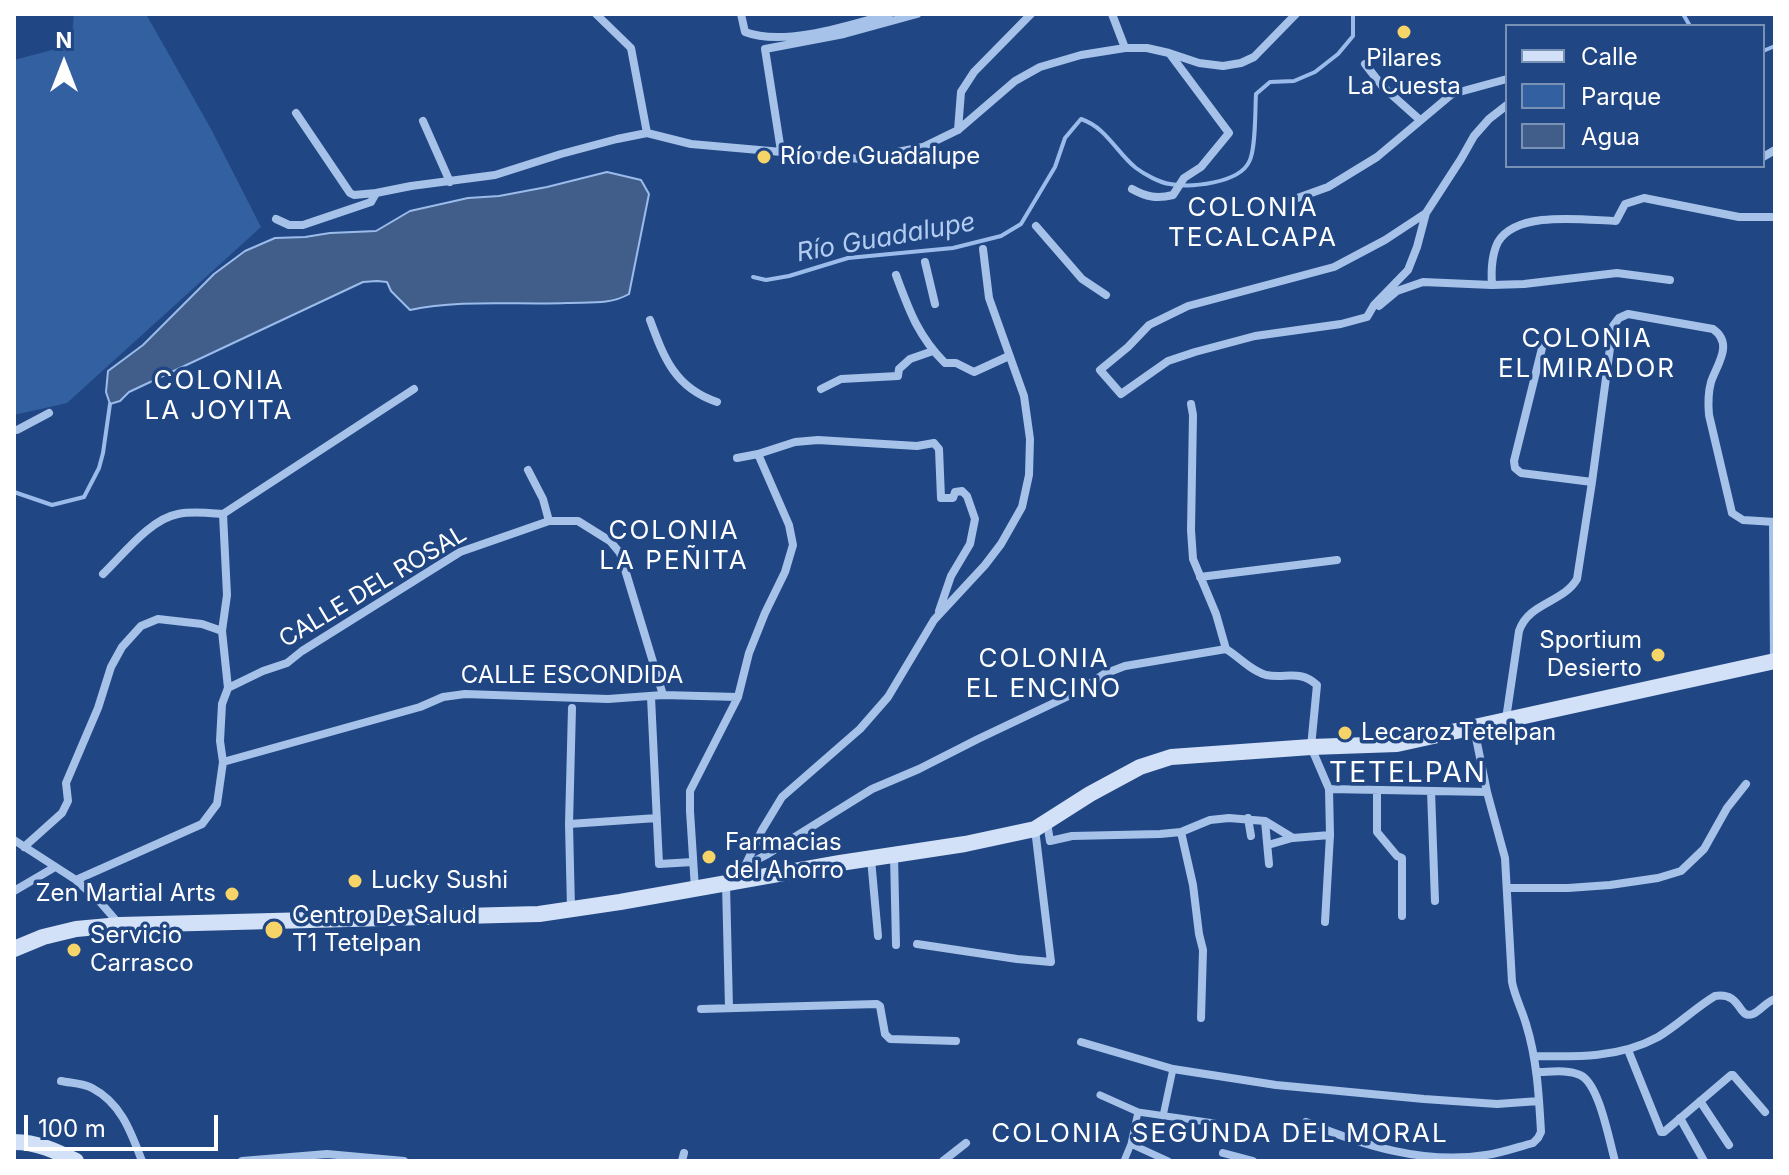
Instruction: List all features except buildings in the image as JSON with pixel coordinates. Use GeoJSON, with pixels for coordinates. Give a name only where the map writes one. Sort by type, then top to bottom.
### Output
{"type":"FeatureCollection","features":[{"type":"Feature","properties":{"kind":"main road"},"geometry":{"type":"LineString","coordinates":[[14,949],[43,937],[76,929],[120,925],[523,914],[695,890],[965,844],[1041,826],[1090,794],[1140,767],[1171,757],[1397,744],[1774,662]]}},
{"type":"Feature","properties":{"kind":"main road"},"geometry":{"type":"LineString","coordinates":[[14,1142],[47,1147],[76,1161]]}},
{"type":"Feature","properties":{"kind":"street"},"geometry":{"type":"LineString","coordinates":[[596,14],[631,48],[647,133]]}},
{"type":"Feature","properties":{"kind":"street"},"geometry":{"type":"LineString","coordinates":[[741,14],[745,32],[767,38],[832,31],[889,14]]}},
{"type":"Feature","properties":{"kind":"street"},"geometry":{"type":"LineString","coordinates":[[781,151],[765,49],[844,34],[917,14]]}},
{"type":"Feature","properties":{"kind":"street"},"geometry":{"type":"LineString","coordinates":[[958,130],[961,92],[983,63],[1031,14]]}},
{"type":"Feature","properties":{"kind":"street"},"geometry":{"type":"LineString","coordinates":[[1112,14],[1125,48]]}},
{"type":"Feature","properties":{"kind":"street"},"geometry":{"type":"LineString","coordinates":[[296,113],[354,195],[495,175],[561,154],[647,133],[691,144],[861,159],[923,147],[958,130],[1015,81],[1040,67],[1081,55],[1125,48],[1147,48],[1199,63],[1223,66],[1241,63],[1254,57],[1296,14]]}},
{"type":"Feature","properties":{"kind":"street"},"geometry":{"type":"LineString","coordinates":[[1132,189],[1161,198],[1173,195],[1184,178],[1201,167],[1229,133],[1169,53]]}},
{"type":"Feature","properties":{"kind":"street"},"geometry":{"type":"LineString","coordinates":[[1365,64],[1383,87],[1420,120]]}},
{"type":"Feature","properties":{"kind":"street"},"geometry":{"type":"LineString","coordinates":[[1289,201],[1328,187],[1377,157],[1452,94],[1505,80]]}},
{"type":"Feature","properties":{"kind":"street"},"geometry":{"type":"LineString","coordinates":[[1362,319],[1408,270],[1426,213],[1474,136],[1505,107]]}},
{"type":"Feature","properties":{"kind":"street"},"geometry":{"type":"LineString","coordinates":[[423,121],[450,182]]}},
{"type":"Feature","properties":{"kind":"street"},"geometry":{"type":"LineString","coordinates":[[276,219],[289,225],[303,225],[371,202],[376,193]]}},
{"type":"Feature","properties":{"kind":"street"},"geometry":{"type":"LineString","coordinates":[[1492,285],[1491,265],[1498,243],[1508,230],[1529,222],[1564,219],[1616,221],[1625,204],[1644,198],[1739,217],[1775,217]]}},
{"type":"Feature","properties":{"kind":"street"},"geometry":{"type":"LineString","coordinates":[[1426,213],[1385,240],[1334,267],[1188,306],[1149,325],[1100,370],[1121,394],[1168,361],[1255,336],[1362,319],[1397,291],[1423,282],[1524,284],[1617,273],[1670,280]]}},
{"type":"Feature","properties":{"kind":"street"},"geometry":{"type":"LineString","coordinates":[[1036,226],[1082,279],[1106,295]]}},
{"type":"Feature","properties":{"kind":"street"},"geometry":{"type":"LineString","coordinates":[[729,1008],[732,883],[745,866],[762,830],[782,797],[860,729],[888,697],[938,616],[985,565],[1022,507],[1029,475],[1030,439],[1024,396],[989,298],[983,249]]}},
{"type":"Feature","properties":{"kind":"street"},"geometry":{"type":"LineString","coordinates":[[925,262],[935,304]]}},
{"type":"Feature","properties":{"kind":"street"},"geometry":{"type":"LineString","coordinates":[[896,275],[912,317],[929,347],[945,363],[956,363],[974,372],[1009,356]]}},
{"type":"Feature","properties":{"kind":"street"},"geometry":{"type":"LineString","coordinates":[[1506,719],[1522,622],[1529,614],[1569,589],[1577,579],[1613,326],[1619,318],[1628,314],[1713,329],[1720,334],[1724,343],[1722,360],[1711,383],[1709,415],[1732,513],[1743,520],[1774,522],[1774,662]]}},
{"type":"Feature","properties":{"kind":"street"},"geometry":{"type":"LineString","coordinates":[[650,320],[663,356],[680,380],[703,397],[717,402]]}},
{"type":"Feature","properties":{"kind":"street"},"geometry":{"type":"LineString","coordinates":[[1543,344],[1514,461],[1515,468],[1521,473],[1592,482]]}},
{"type":"Feature","properties":{"kind":"street"},"geometry":{"type":"LineString","coordinates":[[821,389],[841,379],[898,376],[899,369],[910,359],[933,351]]}},
{"type":"Feature","properties":{"kind":"street"},"geometry":{"type":"LineString","coordinates":[[103,574],[155,524],[174,515],[197,512],[223,514],[414,389]]}},
{"type":"Feature","properties":{"kind":"street"},"geometry":{"type":"LineString","coordinates":[[1191,404],[1193,559],[1216,614],[1226,649],[1266,675],[1301,675],[1317,685],[1311,747],[1329,789],[1325,922]]}},
{"type":"Feature","properties":{"kind":"street"},"geometry":{"type":"LineString","coordinates":[[14,430],[49,413]]}},
{"type":"Feature","properties":{"kind":"street"},"geometry":{"type":"LineString","coordinates":[[737,458],[795,442],[818,440],[917,446],[934,443],[939,449],[941,498],[953,498],[955,492],[962,491],[967,496],[975,519],[970,544],[951,576],[938,616]]}},
{"type":"Feature","properties":{"kind":"street"},"geometry":{"type":"LineString","coordinates":[[695,890],[690,791],[738,697],[749,653],[785,572],[793,545],[789,525],[758,454]]}},
{"type":"Feature","properties":{"kind":"street"},"geometry":{"type":"LineString","coordinates":[[528,470],[543,499],[549,521]]}},
{"type":"Feature","properties":{"kind":"street"},"geometry":{"type":"LineString","coordinates":[[76,880],[202,824],[217,804],[223,762],[220,741],[222,704],[228,688],[222,631],[227,595],[223,514]]}},
{"type":"Feature","properties":{"kind":"street","name":"CALLE DEL ROSAL"},"geometry":{"type":"LineString","coordinates":[[228,688],[287,663],[460,552],[549,521],[578,521],[610,541],[620,553],[663,695]]}},
{"type":"Feature","properties":{"kind":"street"},"geometry":{"type":"LineString","coordinates":[[1200,577],[1337,560]]}},
{"type":"Feature","properties":{"kind":"street"},"geometry":{"type":"LineString","coordinates":[[24,847],[62,813],[68,801],[66,783],[98,708],[111,667],[122,647],[141,626],[158,619],[202,624],[222,631]]}},
{"type":"Feature","properties":{"kind":"street"},"geometry":{"type":"LineString","coordinates":[[745,866],[872,789],[1077,692],[1104,674],[1125,666],[1226,649]]}},
{"type":"Feature","properties":{"kind":"street","name":"CALLE ESCONDIDA"},"geometry":{"type":"LineString","coordinates":[[223,762],[420,707],[443,697],[465,694],[608,699],[663,695],[738,697]]}},
{"type":"Feature","properties":{"kind":"street"},"geometry":{"type":"LineString","coordinates":[[651,697],[659,864],[693,862]]}},
{"type":"Feature","properties":{"kind":"street"},"geometry":{"type":"LineString","coordinates":[[571,909],[569,824],[572,708]]}},
{"type":"Feature","properties":{"kind":"street"},"geometry":{"type":"LineString","coordinates":[[1306,1122],[1348,1139],[1421,1158],[1487,1155],[1533,1143],[1541,1132],[1534,1056],[1512,982],[1505,858],[1473,727]]}},
{"type":"Feature","properties":{"kind":"street"},"geometry":{"type":"LineString","coordinates":[[1508,888],[1610,885],[1658,878],[1681,871],[1704,849],[1727,808],[1746,784]]}},
{"type":"Feature","properties":{"kind":"street"},"geometry":{"type":"LineString","coordinates":[[1329,789],[1487,792]]}},
{"type":"Feature","properties":{"kind":"street"},"geometry":{"type":"LineString","coordinates":[[1377,790],[1377,832],[1402,858],[1402,916]]}},
{"type":"Feature","properties":{"kind":"street"},"geometry":{"type":"LineString","coordinates":[[1431,791],[1435,901]]}},
{"type":"Feature","properties":{"kind":"street"},"geometry":{"type":"LineString","coordinates":[[569,824],[657,818]]}},
{"type":"Feature","properties":{"kind":"street"},"geometry":{"type":"LineString","coordinates":[[1041,826],[1050,841],[1072,836],[1181,832],[1210,820],[1248,818],[1265,821],[1293,838]]}},
{"type":"Feature","properties":{"kind":"street"},"geometry":{"type":"LineString","coordinates":[[1248,818],[1251,836]]}},
{"type":"Feature","properties":{"kind":"street"},"geometry":{"type":"LineString","coordinates":[[1265,821],[1269,864]]}},
{"type":"Feature","properties":{"kind":"street"},"geometry":{"type":"LineString","coordinates":[[917,944],[1051,962],[1041,826]]}},
{"type":"Feature","properties":{"kind":"street"},"geometry":{"type":"LineString","coordinates":[[1181,832],[1203,950],[1201,1018]]}},
{"type":"Feature","properties":{"kind":"street"},"geometry":{"type":"LineString","coordinates":[[1268,845],[1293,838],[1330,835]]}},
{"type":"Feature","properties":{"kind":"street"},"geometry":{"type":"LineString","coordinates":[[14,840],[76,880],[120,925]]}},
{"type":"Feature","properties":{"kind":"street"},"geometry":{"type":"LineString","coordinates":[[894,854],[896,945]]}},
{"type":"Feature","properties":{"kind":"street"},"geometry":{"type":"LineString","coordinates":[[871,859],[878,936]]}},
{"type":"Feature","properties":{"kind":"street"},"geometry":{"type":"LineString","coordinates":[[14,891],[55,867]]}},
{"type":"Feature","properties":{"kind":"street"},"geometry":{"type":"LineString","coordinates":[[1534,1056],[1602,1055],[1628,1050],[1658,1036],[1715,996],[1733,998],[1743,1014],[1748,1015],[1775,999]]}},
{"type":"Feature","properties":{"kind":"street"},"geometry":{"type":"LineString","coordinates":[[701,1009],[877,1004],[885,1034],[890,1039],[956,1041]]}},
{"type":"Feature","properties":{"kind":"street"},"geometry":{"type":"LineString","coordinates":[[1081,1042],[1173,1069],[1276,1085],[1497,1104],[1539,1101]]}},
{"type":"Feature","properties":{"kind":"street"},"geometry":{"type":"LineString","coordinates":[[1628,1050],[1660,1131],[1664,1132],[1732,1075],[1765,1112]]}},
{"type":"Feature","properties":{"kind":"street"},"geometry":{"type":"LineString","coordinates":[[1163,1116],[1173,1069]]}},
{"type":"Feature","properties":{"kind":"street"},"geometry":{"type":"LineString","coordinates":[[1536,1072],[1571,1072],[1582,1075],[1591,1083],[1615,1161]]}},
{"type":"Feature","properties":{"kind":"street"},"geometry":{"type":"LineString","coordinates":[[61,1081],[90,1087],[113,1103],[127,1122],[142,1161]]}},
{"type":"Feature","properties":{"kind":"street"},"geometry":{"type":"LineString","coordinates":[[1100,1095],[1138,1112],[1214,1123]]}},
{"type":"Feature","properties":{"kind":"street"},"geometry":{"type":"LineString","coordinates":[[1700,1101],[1729,1145]]}},
{"type":"Feature","properties":{"kind":"street"},"geometry":{"type":"LineString","coordinates":[[1124,1161],[1138,1112]]}},
{"type":"Feature","properties":{"kind":"street"},"geometry":{"type":"LineString","coordinates":[[1680,1118],[1704,1161]]}},
{"type":"Feature","properties":{"kind":"street"},"geometry":{"type":"LineString","coordinates":[[943,1161],[966,1143]]}},
{"type":"Feature","properties":{"kind":"street"},"geometry":{"type":"LineString","coordinates":[[1131,1144],[1168,1161]]}},
{"type":"Feature","properties":{"kind":"street"},"geometry":{"type":"LineString","coordinates":[[1223,1153],[1253,1161]]}},
{"type":"Feature","properties":{"kind":"street"},"geometry":{"type":"LineString","coordinates":[[242,1161],[327,1154],[404,1161]]}},
{"type":"Feature","properties":{"kind":"green space"},"geometry":{"type":"Polygon","coordinates":[[[74,14],[146,14],[211,129],[261,227],[67,403],[14,415],[14,60],[71,45],[74,14]]]}},
{"type":"Feature","properties":{"kind":"water"},"geometry":{"type":"Polygon","coordinates":[[[607,172],[641,180],[649,194],[629,294],[622,298],[599,302],[468,303],[410,310],[391,291],[387,282],[363,282],[129,392],[120,401],[110,404],[106,392],[108,371],[143,345],[214,274],[245,251],[275,238],[376,231],[410,211],[468,198],[547,187],[607,172]]]}},
{"type":"Feature","properties":{"kind":"waterway","name":"Río Guadalupe"},"geometry":{"type":"LineString","coordinates":[[753,277],[766,280],[848,258],[953,248],[1001,236],[1021,224],[1055,167],[1065,138],[1081,119],[1105,134],[1136,168],[1162,182],[1202,184],[1235,175],[1244,169],[1251,156],[1256,94],[1270,82],[1294,81],[1315,72],[1338,54],[1353,36],[1353,14]]}},
{"type":"Feature","properties":{"kind":"waterway","name":"Río Guadalupe"},"geometry":{"type":"LineString","coordinates":[[1683,14],[1689,24]]}},
{"type":"Feature","properties":{"kind":"waterway","name":"Río Guadalupe"},"geometry":{"type":"LineString","coordinates":[[1765,50],[1775,46]]}},
{"type":"Feature","properties":{"kind":"waterway","name":"Río Guadalupe"},"geometry":{"type":"LineString","coordinates":[[14,492],[52,505],[84,497],[99,468],[110,404]]}},
{"type":"Feature","properties":{"kind":"place","name":"Pilares La Cuesta"},"geometry":{"type":"Point","coordinates":[1404,32]}},
{"type":"Feature","properties":{"kind":"place","name":"Río de Guadalupe"},"geometry":{"type":"Point","coordinates":[764,157]}},
{"type":"Feature","properties":{"kind":"place","name":"Sportium Desierto"},"geometry":{"type":"Point","coordinates":[1658,655]}},
{"type":"Feature","properties":{"kind":"place","name":"Lecaroz Tetelpan"},"geometry":{"type":"Point","coordinates":[1345,733]}},
{"type":"Feature","properties":{"kind":"place","name":"Farmacias del Ahorro"},"geometry":{"type":"Point","coordinates":[709,857]}},
{"type":"Feature","properties":{"kind":"place","name":"Lucky Sushi"},"geometry":{"type":"Point","coordinates":[355,881]}},
{"type":"Feature","properties":{"kind":"place","name":"Zen Martial Arts"},"geometry":{"type":"Point","coordinates":[232,894]}},
{"type":"Feature","properties":{"kind":"place","name":"Centro De Salud T1 Tetelpan"},"geometry":{"type":"Point","coordinates":[274,930]}},
{"type":"Feature","properties":{"kind":"place","name":"Servicio Carrasco"},"geometry":{"type":"Point","coordinates":[74,950]}},
{"type":"Feature","properties":{"kind":"district","name":"COLONIA TECALCAPA"},"geometry":{"type":"Point","coordinates":[1253,223]}},
{"type":"Feature","properties":{"kind":"district","name":"COLONIA EL MIRADOR"},"geometry":{"type":"Point","coordinates":[1587,354]}},
{"type":"Feature","properties":{"kind":"district","name":"COLONIA LA JOYITA"},"geometry":{"type":"Point","coordinates":[219,396]}},
{"type":"Feature","properties":{"kind":"district","name":"COLONIA LA PEÑITA"},"geometry":{"type":"Point","coordinates":[674,546]}},
{"type":"Feature","properties":{"kind":"district","name":"COLONIA EL ENCINO"},"geometry":{"type":"Point","coordinates":[1044,674]}},
{"type":"Feature","properties":{"kind":"district","name":"TETELPAN"},"geometry":{"type":"Point","coordinates":[1408,774]}},
{"type":"Feature","properties":{"kind":"district","name":"COLONIA SEGUNDA DEL MORAL"},"geometry":{"type":"Point","coordinates":[1220,1134]}}]}
